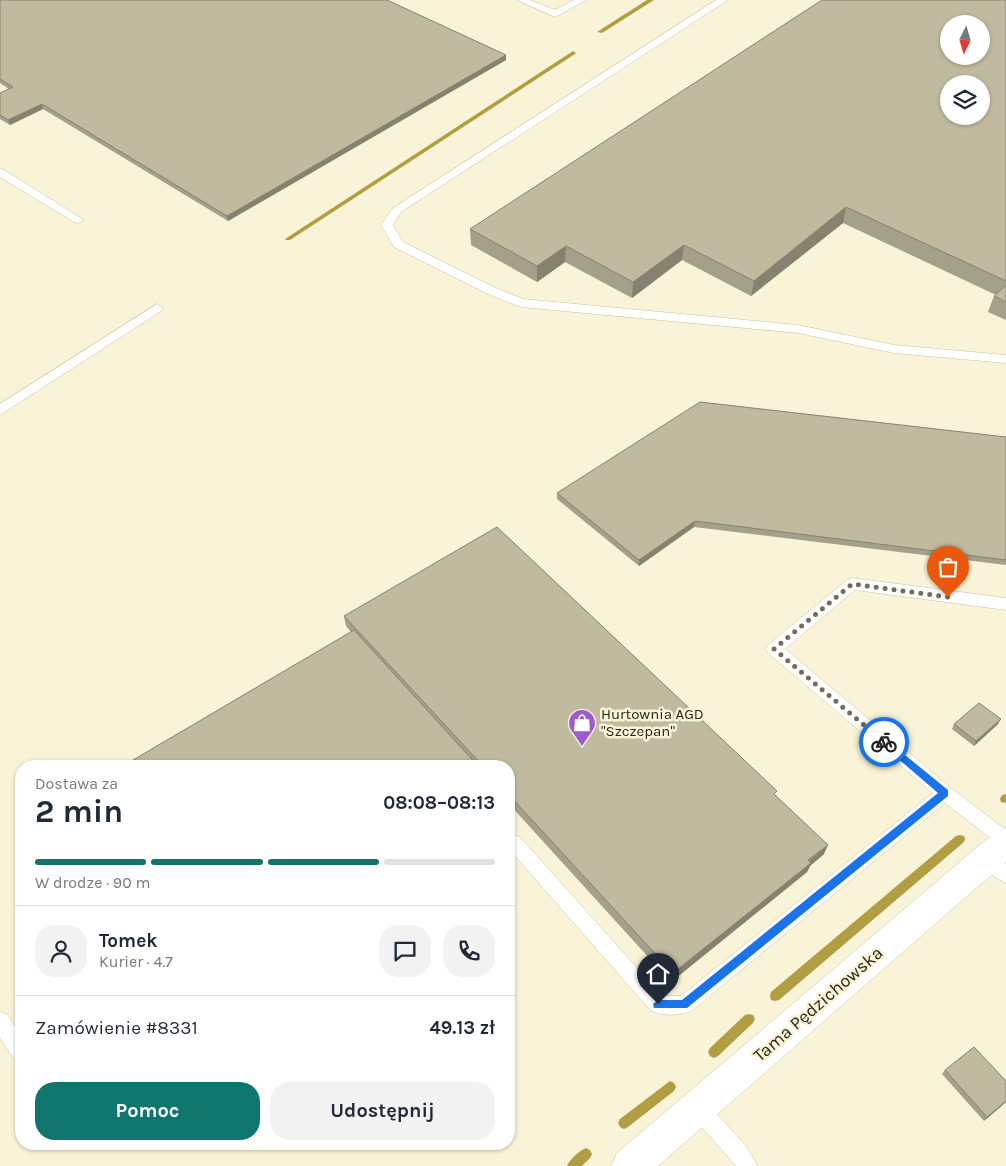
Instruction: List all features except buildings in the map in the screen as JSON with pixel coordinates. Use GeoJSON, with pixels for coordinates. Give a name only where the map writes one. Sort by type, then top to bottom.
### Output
{"type":"FeatureCollection","features":[{"type":"Feature","properties":{"kind":"street","name":"Tama Pędzichowska"},"geometry":{"type":"LineString","coordinates":[[630,1166],[1001,854]]}},
{"type":"Feature","properties":{"kind":"lane"},"geometry":{"type":"LineString","coordinates":[[522,0],[555,14],[581,0]]}},
{"type":"Feature","properties":{"kind":"lane"},"geometry":{"type":"LineString","coordinates":[[723,0],[397,210],[387,225],[398,244],[492,291],[521,303],[798,329],[894,349],[1006,359]]}},
{"type":"Feature","properties":{"kind":"lane"},"geometry":{"type":"LineString","coordinates":[[0,172],[78,220]]}},
{"type":"Feature","properties":{"kind":"lane"},"geometry":{"type":"LineString","coordinates":[[0,410],[157,308]]}},
{"type":"Feature","properties":{"kind":"lane"},"geometry":{"type":"LineString","coordinates":[[1001,854],[945,793],[774,649],[852,584],[1006,604]]}},
{"type":"Feature","properties":{"kind":"lane"},"geometry":{"type":"LineString","coordinates":[[515,843],[658,1004],[684,1005],[945,793]]}},
{"type":"Feature","properties":{"kind":"lane"},"geometry":{"type":"LineString","coordinates":[[0,1021],[15,1043]]}},
{"type":"Feature","properties":{"kind":"lane"},"geometry":{"type":"LineString","coordinates":[[698,1108],[739,1153],[748,1166]]}},
{"type":"Feature","properties":{"kind":"waterway"},"geometry":{"type":"LineString","coordinates":[[600,32],[651,0]]}},
{"type":"Feature","properties":{"kind":"waterway"},"geometry":{"type":"LineString","coordinates":[[288,239],[573,53]]}},
{"type":"Feature","properties":{"kind":"waterway"},"geometry":{"type":"LineString","coordinates":[[775,996],[960,839]]}},
{"type":"Feature","properties":{"kind":"waterway"},"geometry":{"type":"LineString","coordinates":[[714,1052],[749,1019]]}},
{"type":"Feature","properties":{"kind":"waterway"},"geometry":{"type":"LineString","coordinates":[[624,1123],[670,1087]]}},
{"type":"Feature","properties":{"kind":"waterway"},"geometry":{"type":"LineString","coordinates":[[573,1166],[586,1154]]}},
{"type":"Feature","properties":{"kind":"way so far"},"geometry":{"type":"LineString","coordinates":[[884,742],[774,649],[852,584],[948,597]]}},
{"type":"Feature","properties":{"kind":"place","name":"Hurtownia AGD \"Szczepan\""},"geometry":{"type":"Point","coordinates":[582,747]}},
{"type":"Feature","properties":{"kind":"route"},"geometry":{"type":"LineString","coordinates":[[658,1004],[684,1005],[945,793],[884,742]]}}]}
